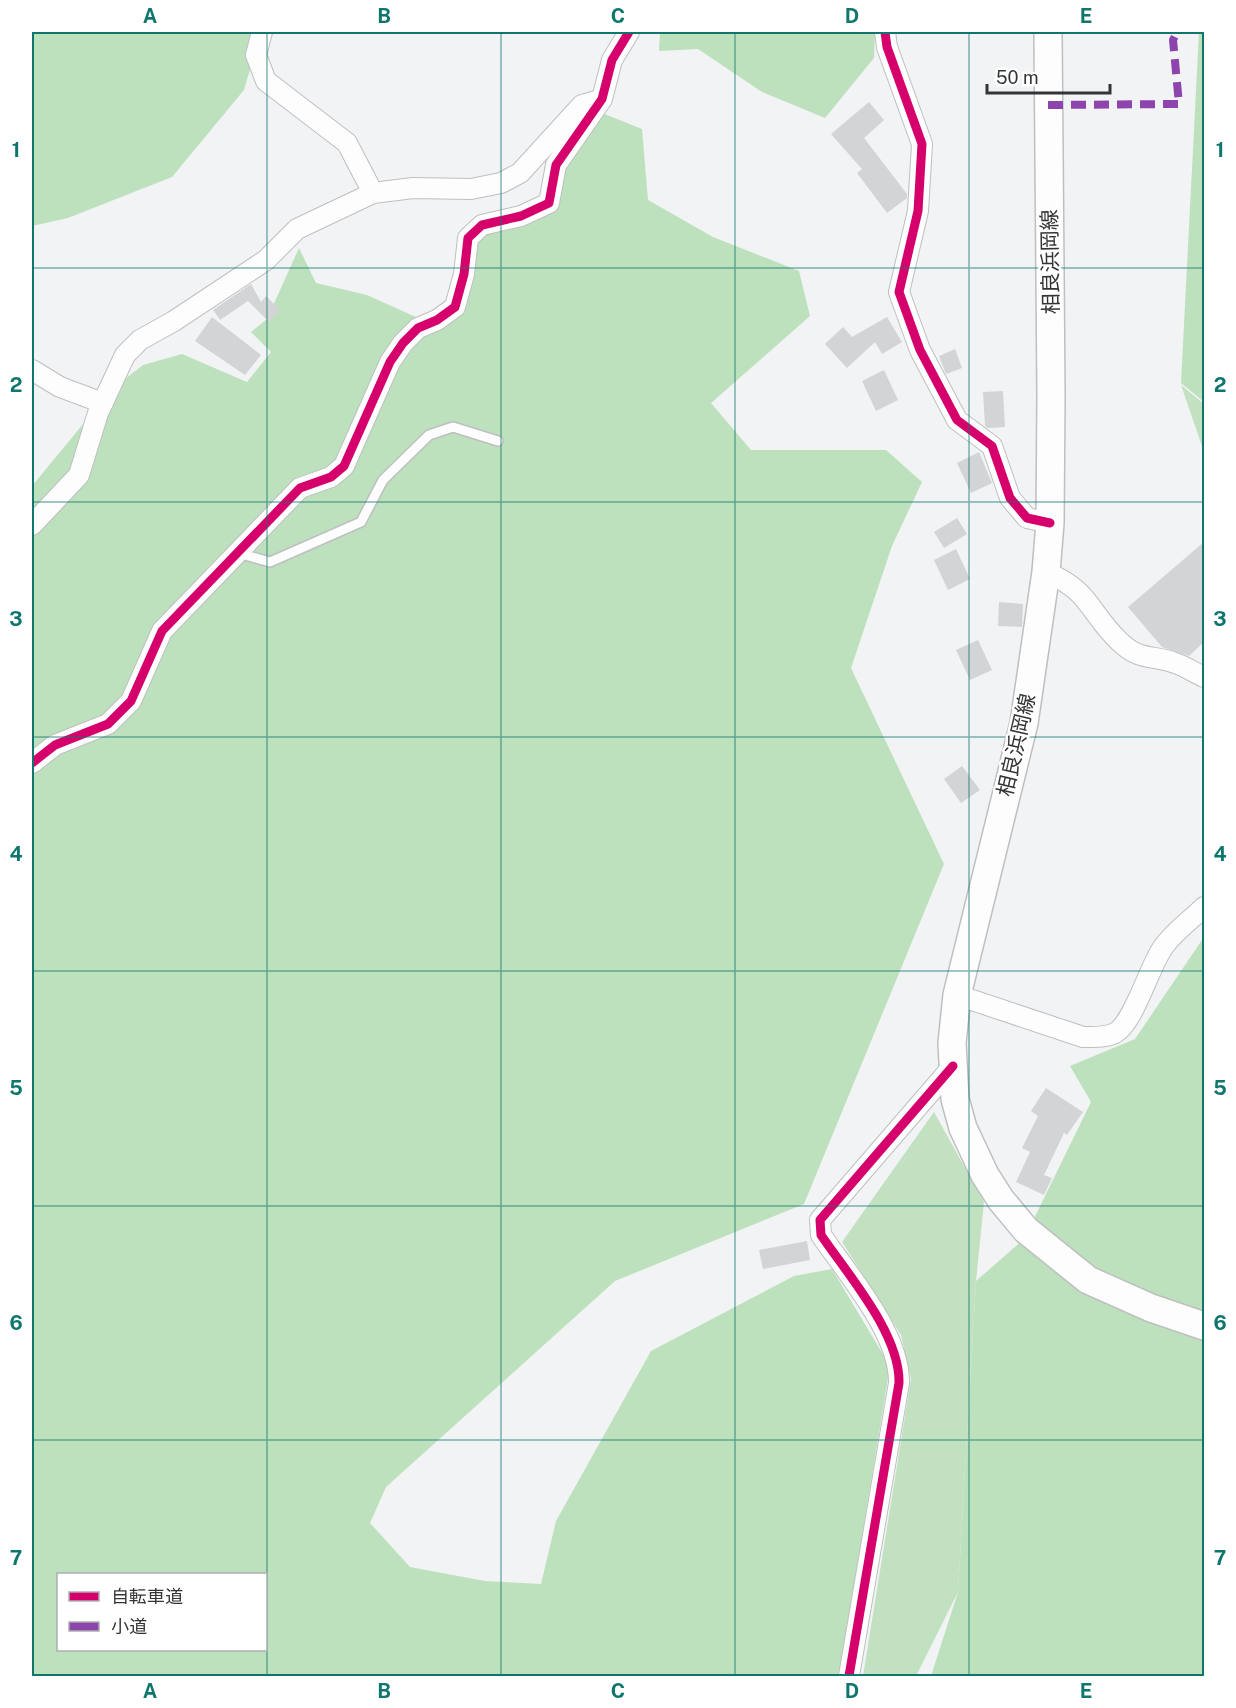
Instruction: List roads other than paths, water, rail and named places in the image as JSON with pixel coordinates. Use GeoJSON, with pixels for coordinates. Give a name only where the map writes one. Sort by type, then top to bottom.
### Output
{"type":"FeatureCollection","features":[{"type":"Feature","properties":{"kind":"main road","name":"相良浜岡線"},"geometry":{"type":"LineString","coordinates":[[1048,32],[1050,523],[1046,572],[1024,723],[957,995],[952,1043],[955,1099],[963,1128],[985,1175],[1001,1200],[1026,1230],[1088,1280],[1151,1308],[1204,1326]]}},
{"type":"Feature","properties":{"kind":"street"},"geometry":{"type":"LineString","coordinates":[[262,32],[256,55],[266,81],[347,143],[373,193]]}},
{"type":"Feature","properties":{"kind":"street"},"geometry":{"type":"LineString","coordinates":[[32,763],[55,745],[108,724],[131,701],[162,632],[300,488],[331,477],[344,465],[390,363],[403,343],[418,328],[437,320],[455,307],[464,274],[468,238],[482,225],[521,216],[549,203],[556,165],[602,99],[612,60],[629,32]]}},
{"type":"Feature","properties":{"kind":"street"},"geometry":{"type":"LineString","coordinates":[[885,32],[887,47],[922,144],[918,211],[899,292],[920,351],[957,420],[992,446],[1010,498],[1027,518],[1050,523]]}},
{"type":"Feature","properties":{"kind":"street"},"geometry":{"type":"LineString","coordinates":[[32,525],[79,475],[103,403],[125,355],[140,340],[174,321],[266,260],[297,229],[373,193],[413,188],[471,189],[501,183],[520,172],[582,105],[602,99]]}},
{"type":"Feature","properties":{"kind":"street"},"geometry":{"type":"LineString","coordinates":[[32,370],[60,387],[103,403]]}},
{"type":"Feature","properties":{"kind":"street"},"geometry":{"type":"LineString","coordinates":[[1046,572],[1067,581],[1081,592],[1119,642],[1140,657],[1174,662],[1204,677]]}},
{"type":"Feature","properties":{"kind":"street"},"geometry":{"type":"LineString","coordinates":[[957,995],[1083,1037],[1099,1038],[1117,1032],[1138,1001],[1152,965],[1164,946],[1204,907]]}},
{"type":"Feature","properties":{"kind":"street"},"geometry":{"type":"LineString","coordinates":[[849,1677],[899,1383],[899,1366],[892,1342],[821,1235],[820,1220],[953,1066]]}},
{"type":"Feature","properties":{"kind":"lane"},"geometry":{"type":"LineString","coordinates":[[238,553],[270,562],[361,522],[382,480],[429,435],[453,427],[498,441]]}}]}
